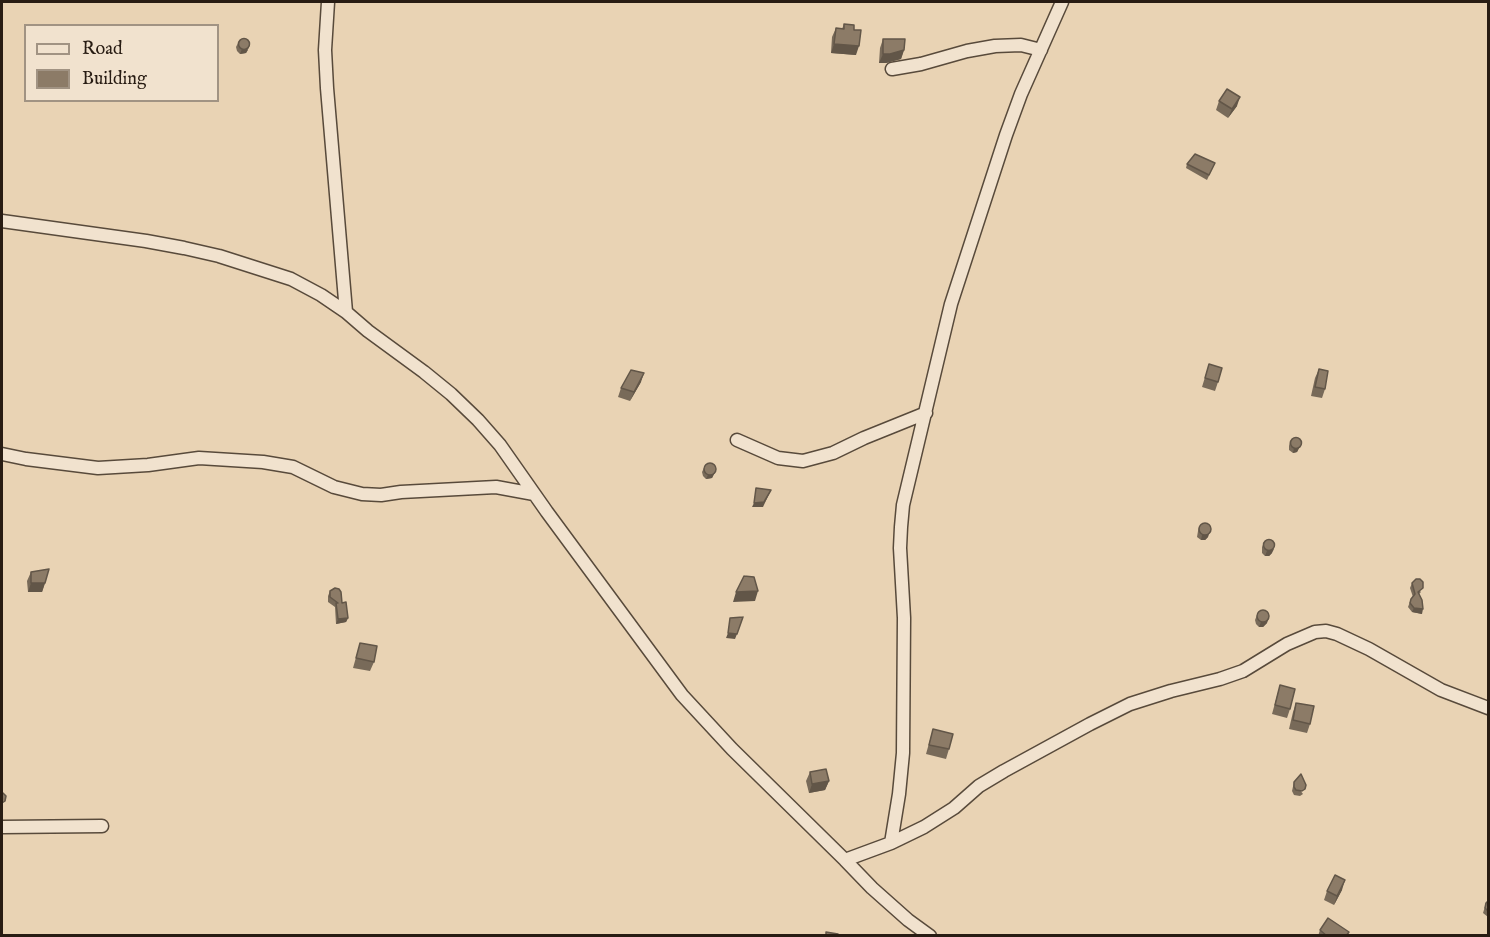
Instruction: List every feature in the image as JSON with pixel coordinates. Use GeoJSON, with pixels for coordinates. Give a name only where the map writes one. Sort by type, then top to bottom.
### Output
{"type":"FeatureCollection","features":[{"type":"Feature","properties":{"kind":"street"},"geometry":{"type":"LineString","coordinates":[[328,2],[325,50],[327,88],[346,312]]}},
{"type":"Feature","properties":{"kind":"street"},"geometry":{"type":"LineString","coordinates":[[891,843],[903,753],[904,618],[900,549],[903,505],[951,304],[1006,135],[1062,2]]}},
{"type":"Feature","properties":{"kind":"street"},"geometry":{"type":"LineString","coordinates":[[892,69],[995,46],[1021,45],[1041,50]]}},
{"type":"Feature","properties":{"kind":"street"},"geometry":{"type":"LineString","coordinates":[[2,220],[146,241],[219,256],[291,279],[346,312],[375,337],[433,379],[465,406],[500,445],[682,695],[732,749],[881,896],[930,936]]}},
{"type":"Feature","properties":{"kind":"street"},"geometry":{"type":"LineString","coordinates":[[737,440],[778,458],[803,461],[833,453],[926,413]]}},
{"type":"Feature","properties":{"kind":"street"},"geometry":{"type":"LineString","coordinates":[[2,454],[98,468],[148,465],[199,458],[263,462],[293,467],[334,487],[362,494],[381,495],[496,487],[534,494]]}},
{"type":"Feature","properties":{"kind":"street"},"geometry":{"type":"LineString","coordinates":[[845,860],[891,843],[924,827],[954,808],[979,786],[1090,723],[1130,704],[1171,691],[1220,680],[1243,671],[1287,644],[1315,632],[1326,631],[1337,634],[1369,649],[1442,690],[1488,708]]}},
{"type":"Feature","properties":{"kind":"street"},"geometry":{"type":"LineString","coordinates":[[2,827],[102,826]]}},
{"type":"Feature","properties":{"kind":"building"},"geometry":{"type":"Polygon","coordinates":[[[844,24],[854,25],[854,30],[861,30],[859,46],[834,44],[836,28],[844,29],[844,24]]]}},
{"type":"Feature","properties":{"kind":"building"},"geometry":{"type":"Polygon","coordinates":[[[244,38],[250,44],[244,50],[238,44],[244,38]]]}},
{"type":"Feature","properties":{"kind":"building"},"geometry":{"type":"Polygon","coordinates":[[[883,39],[905,39],[904,50],[883,54],[883,39]]]}},
{"type":"Feature","properties":{"kind":"building"},"geometry":{"type":"Polygon","coordinates":[[[1227,89],[1240,97],[1232,109],[1219,101],[1227,89]]]}},
{"type":"Feature","properties":{"kind":"building"},"geometry":{"type":"Polygon","coordinates":[[[1195,154],[1215,163],[1209,175],[1187,164],[1195,154]]]}},
{"type":"Feature","properties":{"kind":"building"},"geometry":{"type":"Polygon","coordinates":[[[1209,364],[1222,368],[1218,382],[1205,378],[1209,364]]]}},
{"type":"Feature","properties":{"kind":"building"},"geometry":{"type":"Polygon","coordinates":[[[1319,369],[1328,371],[1325,389],[1315,387],[1319,369]]]}},
{"type":"Feature","properties":{"kind":"building"},"geometry":{"type":"Polygon","coordinates":[[[631,370],[644,373],[634,392],[621,388],[631,370]]]}},
{"type":"Feature","properties":{"kind":"building"},"geometry":{"type":"Polygon","coordinates":[[[1296,438],[1300,439],[1300,447],[1296,448],[1292,447],[1291,443],[1292,439],[1296,438]]]}},
{"type":"Feature","properties":{"kind":"building"},"geometry":{"type":"Polygon","coordinates":[[[710,463],[716,469],[710,475],[704,469],[710,463]]]}},
{"type":"Feature","properties":{"kind":"building"},"geometry":{"type":"Polygon","coordinates":[[[756,488],[771,490],[764,502],[754,503],[756,488]]]}},
{"type":"Feature","properties":{"kind":"building"},"geometry":{"type":"Polygon","coordinates":[[[1205,523],[1211,529],[1205,535],[1199,529],[1205,523]]]}},
{"type":"Feature","properties":{"kind":"building"},"geometry":{"type":"Polygon","coordinates":[[[1269,539],[1275,545],[1269,551],[1263,545],[1269,539]]]}},
{"type":"Feature","properties":{"kind":"building"},"geometry":{"type":"Polygon","coordinates":[[[49,569],[45,583],[31,583],[31,572],[49,569]]]}},
{"type":"Feature","properties":{"kind":"building"},"geometry":{"type":"Polygon","coordinates":[[[744,576],[754,577],[758,591],[736,592],[744,576]]]}},
{"type":"Feature","properties":{"kind":"building"},"geometry":{"type":"Polygon","coordinates":[[[1416,579],[1423,582],[1423,588],[1418,592],[1423,609],[1414,608],[1410,603],[1415,594],[1412,583],[1416,579]]]}},
{"type":"Feature","properties":{"kind":"building"},"geometry":{"type":"Polygon","coordinates":[[[335,588],[341,592],[342,603],[346,602],[348,618],[338,619],[336,603],[338,603],[330,597],[330,591],[335,588]]]}},
{"type":"Feature","properties":{"kind":"building"},"geometry":{"type":"Polygon","coordinates":[[[1263,610],[1269,616],[1263,622],[1257,616],[1263,610]]]}},
{"type":"Feature","properties":{"kind":"building"},"geometry":{"type":"Polygon","coordinates":[[[743,617],[737,634],[728,633],[730,618],[743,617]]]}},
{"type":"Feature","properties":{"kind":"building"},"geometry":{"type":"Polygon","coordinates":[[[360,643],[377,646],[374,662],[356,658],[360,643]]]}},
{"type":"Feature","properties":{"kind":"building"},"geometry":{"type":"Polygon","coordinates":[[[1280,685],[1295,689],[1290,709],[1275,705],[1280,685]]]}},
{"type":"Feature","properties":{"kind":"building"},"geometry":{"type":"Polygon","coordinates":[[[1296,703],[1314,706],[1310,724],[1293,720],[1296,703]]]}},
{"type":"Feature","properties":{"kind":"building"},"geometry":{"type":"Polygon","coordinates":[[[933,729],[953,734],[949,749],[929,745],[933,729]]]}},
{"type":"Feature","properties":{"kind":"building"},"geometry":{"type":"Polygon","coordinates":[[[826,769],[829,781],[812,784],[810,772],[826,769]]]}},
{"type":"Feature","properties":{"kind":"building"},"geometry":{"type":"Polygon","coordinates":[[[1301,774],[1306,785],[1302,791],[1294,787],[1294,782],[1301,774]]]}},
{"type":"Feature","properties":{"kind":"building"},"geometry":{"type":"Polygon","coordinates":[[[2,793],[6,796],[2,803],[2,793]]]}},
{"type":"Feature","properties":{"kind":"building"},"geometry":{"type":"Polygon","coordinates":[[[1335,875],[1345,880],[1337,896],[1327,891],[1335,875]]]}},
{"type":"Feature","properties":{"kind":"building"},"geometry":{"type":"Polygon","coordinates":[[[1328,918],[1349,932],[1346,936],[1327,936],[1320,930],[1328,918]]]}},
{"type":"Feature","properties":{"kind":"building"},"geometry":{"type":"Polygon","coordinates":[[[826,932],[838,934],[838,936],[826,936],[826,932]]]}}]}
